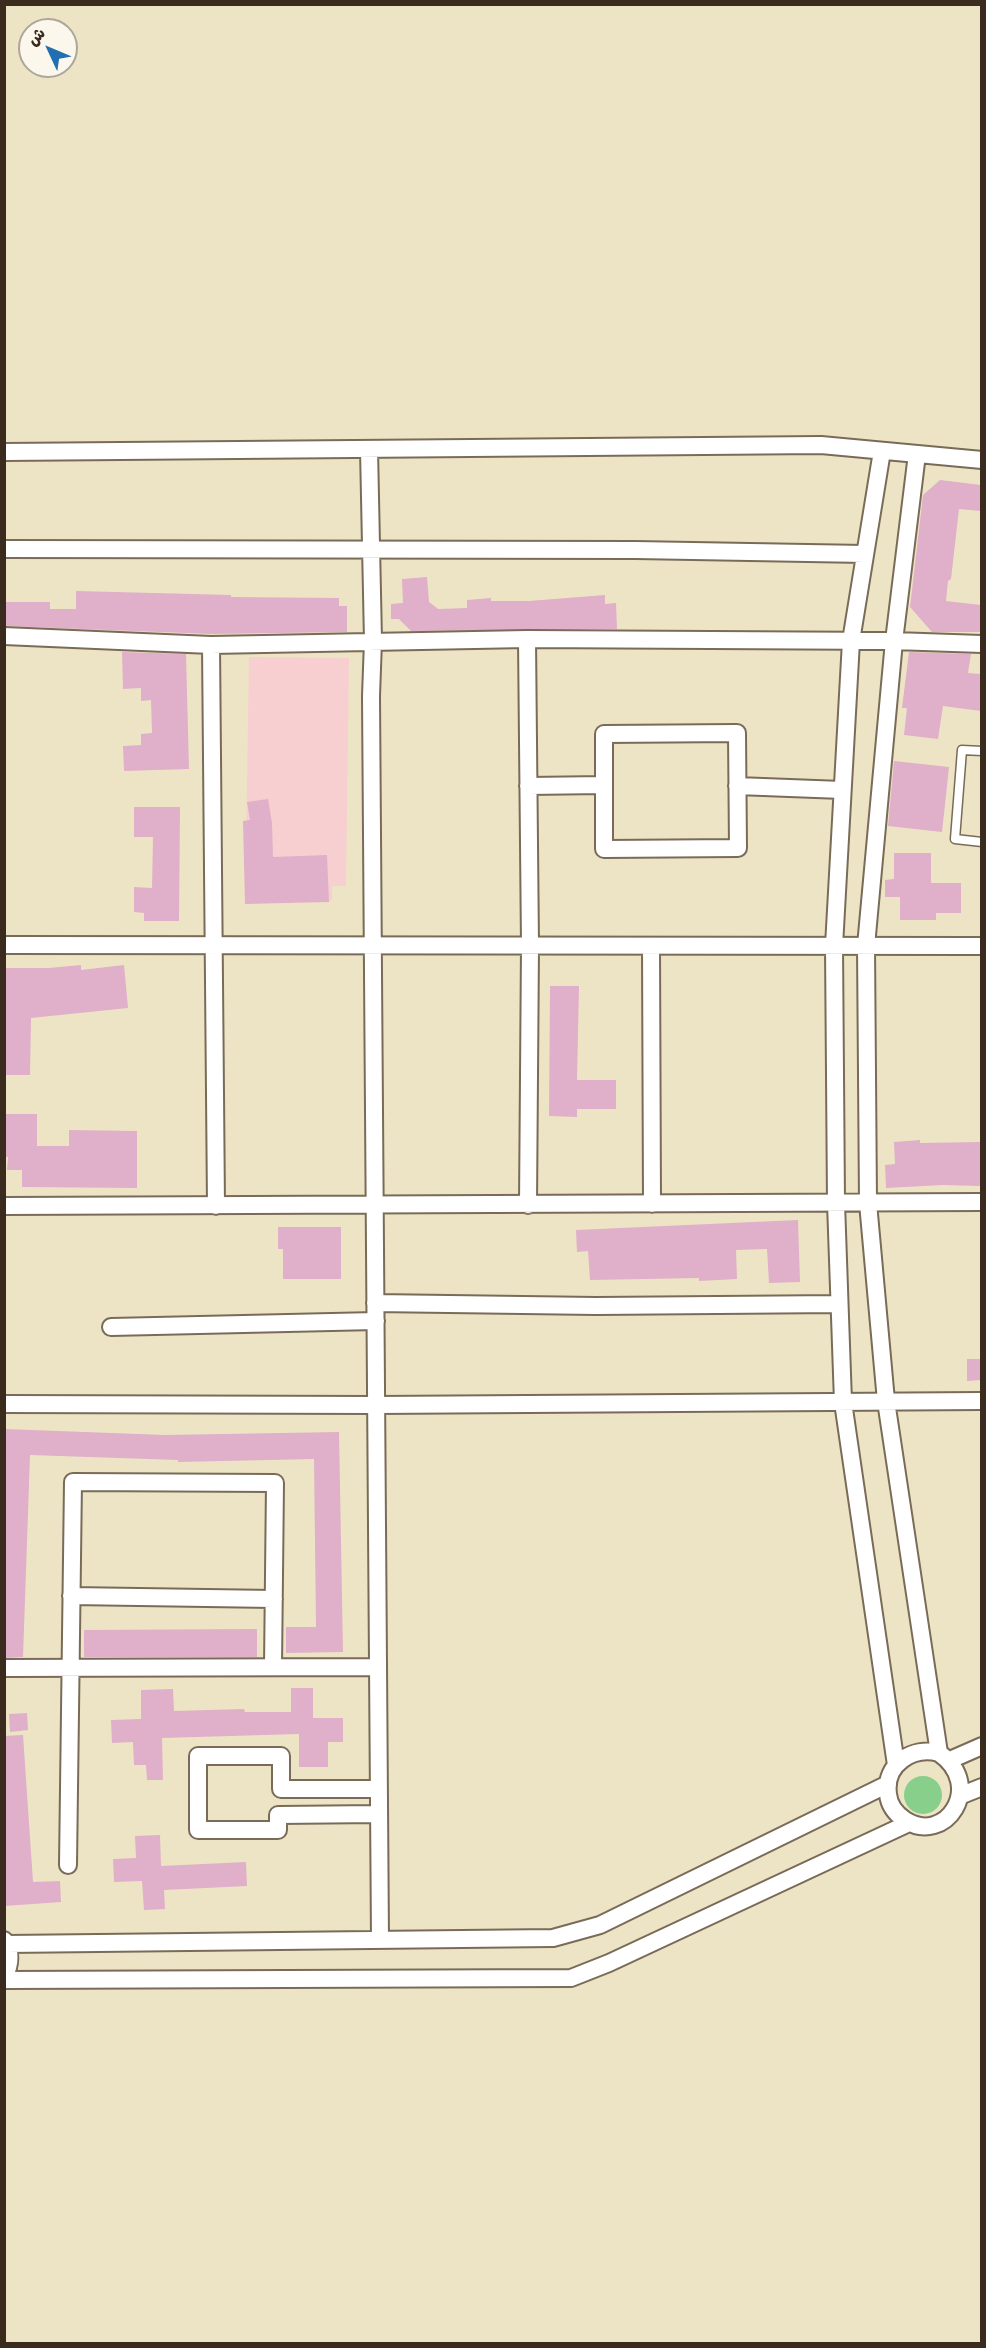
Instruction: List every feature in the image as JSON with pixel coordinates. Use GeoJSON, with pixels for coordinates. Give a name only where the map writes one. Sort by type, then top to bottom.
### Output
{"type":"FeatureCollection","features":[{"type":"Feature","properties":{"kind":"street"},"geometry":{"type":"LineString","coordinates":[[4,452],[821,445],[981,460]]}},
{"type":"Feature","properties":{"kind":"street"},"geometry":{"type":"LineString","coordinates":[[369,449],[373,641],[371,696],[380,1940]]}},
{"type":"Feature","properties":{"kind":"street"},"geometry":{"type":"LineString","coordinates":[[882,451],[851,640],[834,946],[836,1203],[843,1402],[896,1765]]}},
{"type":"Feature","properties":{"kind":"street"},"geometry":{"type":"LineString","coordinates":[[917,454],[894,641],[866,946],[868,1203],[886,1401],[945,1757],[961,1776],[962,1795],[959,1806],[943,1822],[920,1826],[909,1823],[895,1811],[890,1803],[888,1784],[896,1765],[903,1758],[920,1751],[945,1757],[981,1746]]}},
{"type":"Feature","properties":{"kind":"street"},"geometry":{"type":"LineString","coordinates":[[4,549],[635,550],[865,554]]}},
{"type":"Feature","properties":{"kind":"street"},"geometry":{"type":"LineString","coordinates":[[4,636],[211,645],[527,639],[851,640],[981,644]]}},
{"type":"Feature","properties":{"kind":"street"},"geometry":{"type":"LineString","coordinates":[[527,639],[530,946],[528,1205]]}},
{"type":"Feature","properties":{"kind":"street"},"geometry":{"type":"LineString","coordinates":[[211,645],[216,1206]]}},
{"type":"Feature","properties":{"kind":"street"},"geometry":{"type":"LineString","coordinates":[[737,733],[738,848],[604,849],[604,785],[604,734],[737,733]]}},
{"type":"Feature","properties":{"kind":"street"},"geometry":{"type":"LineString","coordinates":[[528,786],[604,785]]}},
{"type":"Feature","properties":{"kind":"street"},"geometry":{"type":"LineString","coordinates":[[737,786],[842,790]]}},
{"type":"Feature","properties":{"kind":"street"},"geometry":{"type":"LineString","coordinates":[[4,945],[981,946]]}},
{"type":"Feature","properties":{"kind":"street"},"geometry":{"type":"LineString","coordinates":[[651,946],[652,1204]]}},
{"type":"Feature","properties":{"kind":"street"},"geometry":{"type":"LineString","coordinates":[[4,1206],[981,1202]]}},
{"type":"Feature","properties":{"kind":"street"},"geometry":{"type":"LineString","coordinates":[[375,1303],[596,1306],[839,1304]]}},
{"type":"Feature","properties":{"kind":"street"},"geometry":{"type":"LineString","coordinates":[[111,1327],[376,1321]]}},
{"type":"Feature","properties":{"kind":"street"},"geometry":{"type":"LineString","coordinates":[[4,1404],[376,1405],[981,1401]]}},
{"type":"Feature","properties":{"kind":"street"},"geometry":{"type":"LineString","coordinates":[[68,1865],[72,1482],[275,1483],[273,1667]]}},
{"type":"Feature","properties":{"kind":"street"},"geometry":{"type":"LineString","coordinates":[[71,1596],[274,1599]]}},
{"type":"Feature","properties":{"kind":"street"},"geometry":{"type":"LineString","coordinates":[[4,1668],[378,1666]]}},
{"type":"Feature","properties":{"kind":"street"},"geometry":{"type":"LineString","coordinates":[[379,1789],[281,1789],[281,1756],[198,1756],[198,1830],[278,1830],[278,1815],[379,1815]]}},
{"type":"Feature","properties":{"kind":"street"},"geometry":{"type":"LineString","coordinates":[[888,1784],[600,1925],[554,1938],[6,1942],[10,1966],[4,1979],[571,1978],[609,1964],[909,1823]]}},
{"type":"Feature","properties":{"kind":"street"},"geometry":{"type":"LineString","coordinates":[[962,1795],[981,1787]]}},
{"type":"Feature","properties":{"kind":"lane"},"geometry":{"type":"LineString","coordinates":[[981,751],[962,750],[955,839],[981,842]]}},
{"type":"Feature","properties":{"kind":"shaded area"},"geometry":{"type":"Polygon","coordinates":[[[249,657],[349,658],[346,886],[332,886],[332,901],[245,901],[249,657]]]}},
{"type":"Feature","properties":{"kind":"green space"},"geometry":{"type":"Polygon","coordinates":[[[923,1776],[930,1777],[936,1782],[941,1788],[941,1802],[936,1808],[930,1813],[923,1814],[916,1813],[910,1808],[905,1802],[904,1795],[905,1788],[910,1782],[916,1777],[923,1776]]]}},
{"type":"Feature","properties":{"kind":"building"},"geometry":{"type":"Polygon","coordinates":[[[940,480],[981,485],[981,511],[959,509],[951,579],[948,581],[946,601],[981,605],[981,632],[932,632],[910,607],[923,495],[940,480]]]}},
{"type":"Feature","properties":{"kind":"building"},"geometry":{"type":"Polygon","coordinates":[[[427,577],[429,602],[438,609],[467,608],[467,600],[491,598],[491,601],[529,601],[605,595],[605,604],[616,603],[617,629],[411,631],[399,619],[391,619],[391,604],[403,603],[402,579],[427,577]]]}},
{"type":"Feature","properties":{"kind":"building"},"geometry":{"type":"Polygon","coordinates":[[[76,591],[231,595],[231,597],[339,598],[339,606],[347,606],[347,632],[211,634],[4,626],[4,602],[50,602],[50,609],[76,609],[76,591]]]}},
{"type":"Feature","properties":{"kind":"building"},"geometry":{"type":"Polygon","coordinates":[[[122,652],[186,654],[189,769],[124,771],[123,746],[141,745],[141,734],[152,733],[151,700],[141,701],[141,688],[123,689],[122,652]]]}},
{"type":"Feature","properties":{"kind":"building"},"geometry":{"type":"Polygon","coordinates":[[[909,652],[971,654],[968,673],[981,674],[981,711],[943,706],[938,739],[904,735],[907,708],[902,708],[909,652]]]}},
{"type":"Feature","properties":{"kind":"building"},"geometry":{"type":"Polygon","coordinates":[[[894,761],[949,767],[942,832],[888,826],[894,761]]]}},
{"type":"Feature","properties":{"kind":"building"},"geometry":{"type":"Polygon","coordinates":[[[268,799],[272,823],[273,857],[327,855],[329,902],[245,904],[243,821],[250,820],[247,802],[268,799]]]}},
{"type":"Feature","properties":{"kind":"building"},"geometry":{"type":"Polygon","coordinates":[[[134,807],[180,807],[179,921],[144,921],[144,913],[134,912],[134,887],[152,888],[153,837],[134,837],[134,807]]]}},
{"type":"Feature","properties":{"kind":"building"},"geometry":{"type":"Polygon","coordinates":[[[894,853],[931,853],[931,883],[961,883],[961,913],[936,913],[936,920],[900,920],[900,897],[885,897],[885,880],[894,879],[894,853]]]}},
{"type":"Feature","properties":{"kind":"building"},"geometry":{"type":"Polygon","coordinates":[[[81,965],[81,970],[124,965],[128,1008],[31,1018],[30,1075],[4,1075],[4,968],[81,965]]]}},
{"type":"Feature","properties":{"kind":"building"},"geometry":{"type":"Polygon","coordinates":[[[550,986],[579,986],[577,1080],[616,1080],[616,1109],[577,1109],[577,1117],[549,1116],[550,986]]]}},
{"type":"Feature","properties":{"kind":"building"},"geometry":{"type":"Polygon","coordinates":[[[4,1114],[37,1114],[37,1146],[69,1146],[69,1130],[137,1131],[137,1188],[22,1187],[22,1170],[7,1170],[8,1157],[4,1157],[4,1114]]]}},
{"type":"Feature","properties":{"kind":"building"},"geometry":{"type":"Polygon","coordinates":[[[920,1140],[920,1143],[981,1142],[981,1186],[886,1188],[885,1165],[895,1164],[894,1142],[920,1140]]]}},
{"type":"Feature","properties":{"kind":"building"},"geometry":{"type":"Polygon","coordinates":[[[798,1220],[800,1282],[769,1283],[767,1249],[736,1250],[737,1279],[699,1281],[699,1278],[590,1280],[588,1251],[577,1252],[576,1230],[798,1220]]]}},
{"type":"Feature","properties":{"kind":"building"},"geometry":{"type":"Polygon","coordinates":[[[278,1227],[341,1227],[341,1279],[283,1279],[283,1249],[278,1249],[278,1227]]]}},
{"type":"Feature","properties":{"kind":"building"},"geometry":{"type":"Polygon","coordinates":[[[967,1359],[981,1359],[981,1380],[967,1381],[967,1359]]]}},
{"type":"Feature","properties":{"kind":"building"},"geometry":{"type":"Polygon","coordinates":[[[4,1429],[165,1435],[339,1432],[343,1652],[286,1653],[286,1627],[316,1627],[314,1459],[178,1462],[178,1460],[30,1455],[23,1657],[4,1658],[4,1429]]]}},
{"type":"Feature","properties":{"kind":"building"},"geometry":{"type":"Polygon","coordinates":[[[257,1629],[257,1657],[84,1657],[84,1630],[257,1629]]]}},
{"type":"Feature","properties":{"kind":"building"},"geometry":{"type":"Polygon","coordinates":[[[291,1688],[313,1688],[313,1718],[343,1718],[343,1742],[328,1742],[328,1767],[299,1767],[299,1734],[162,1738],[163,1780],[147,1780],[146,1765],[134,1765],[133,1742],[112,1743],[111,1720],[141,1719],[141,1690],[173,1689],[174,1711],[244,1709],[245,1712],[291,1712],[291,1688]]]}},
{"type":"Feature","properties":{"kind":"building"},"geometry":{"type":"Polygon","coordinates":[[[27,1713],[28,1730],[10,1732],[9,1714],[27,1713]]]}},
{"type":"Feature","properties":{"kind":"building"},"geometry":{"type":"Polygon","coordinates":[[[23,1735],[33,1882],[60,1881],[61,1902],[4,1906],[4,1736],[23,1735]]]}},
{"type":"Feature","properties":{"kind":"building"},"geometry":{"type":"Polygon","coordinates":[[[160,1835],[161,1866],[246,1862],[247,1886],[164,1890],[165,1909],[144,1910],[142,1881],[114,1882],[113,1859],[136,1858],[135,1836],[160,1835]]]}}]}
